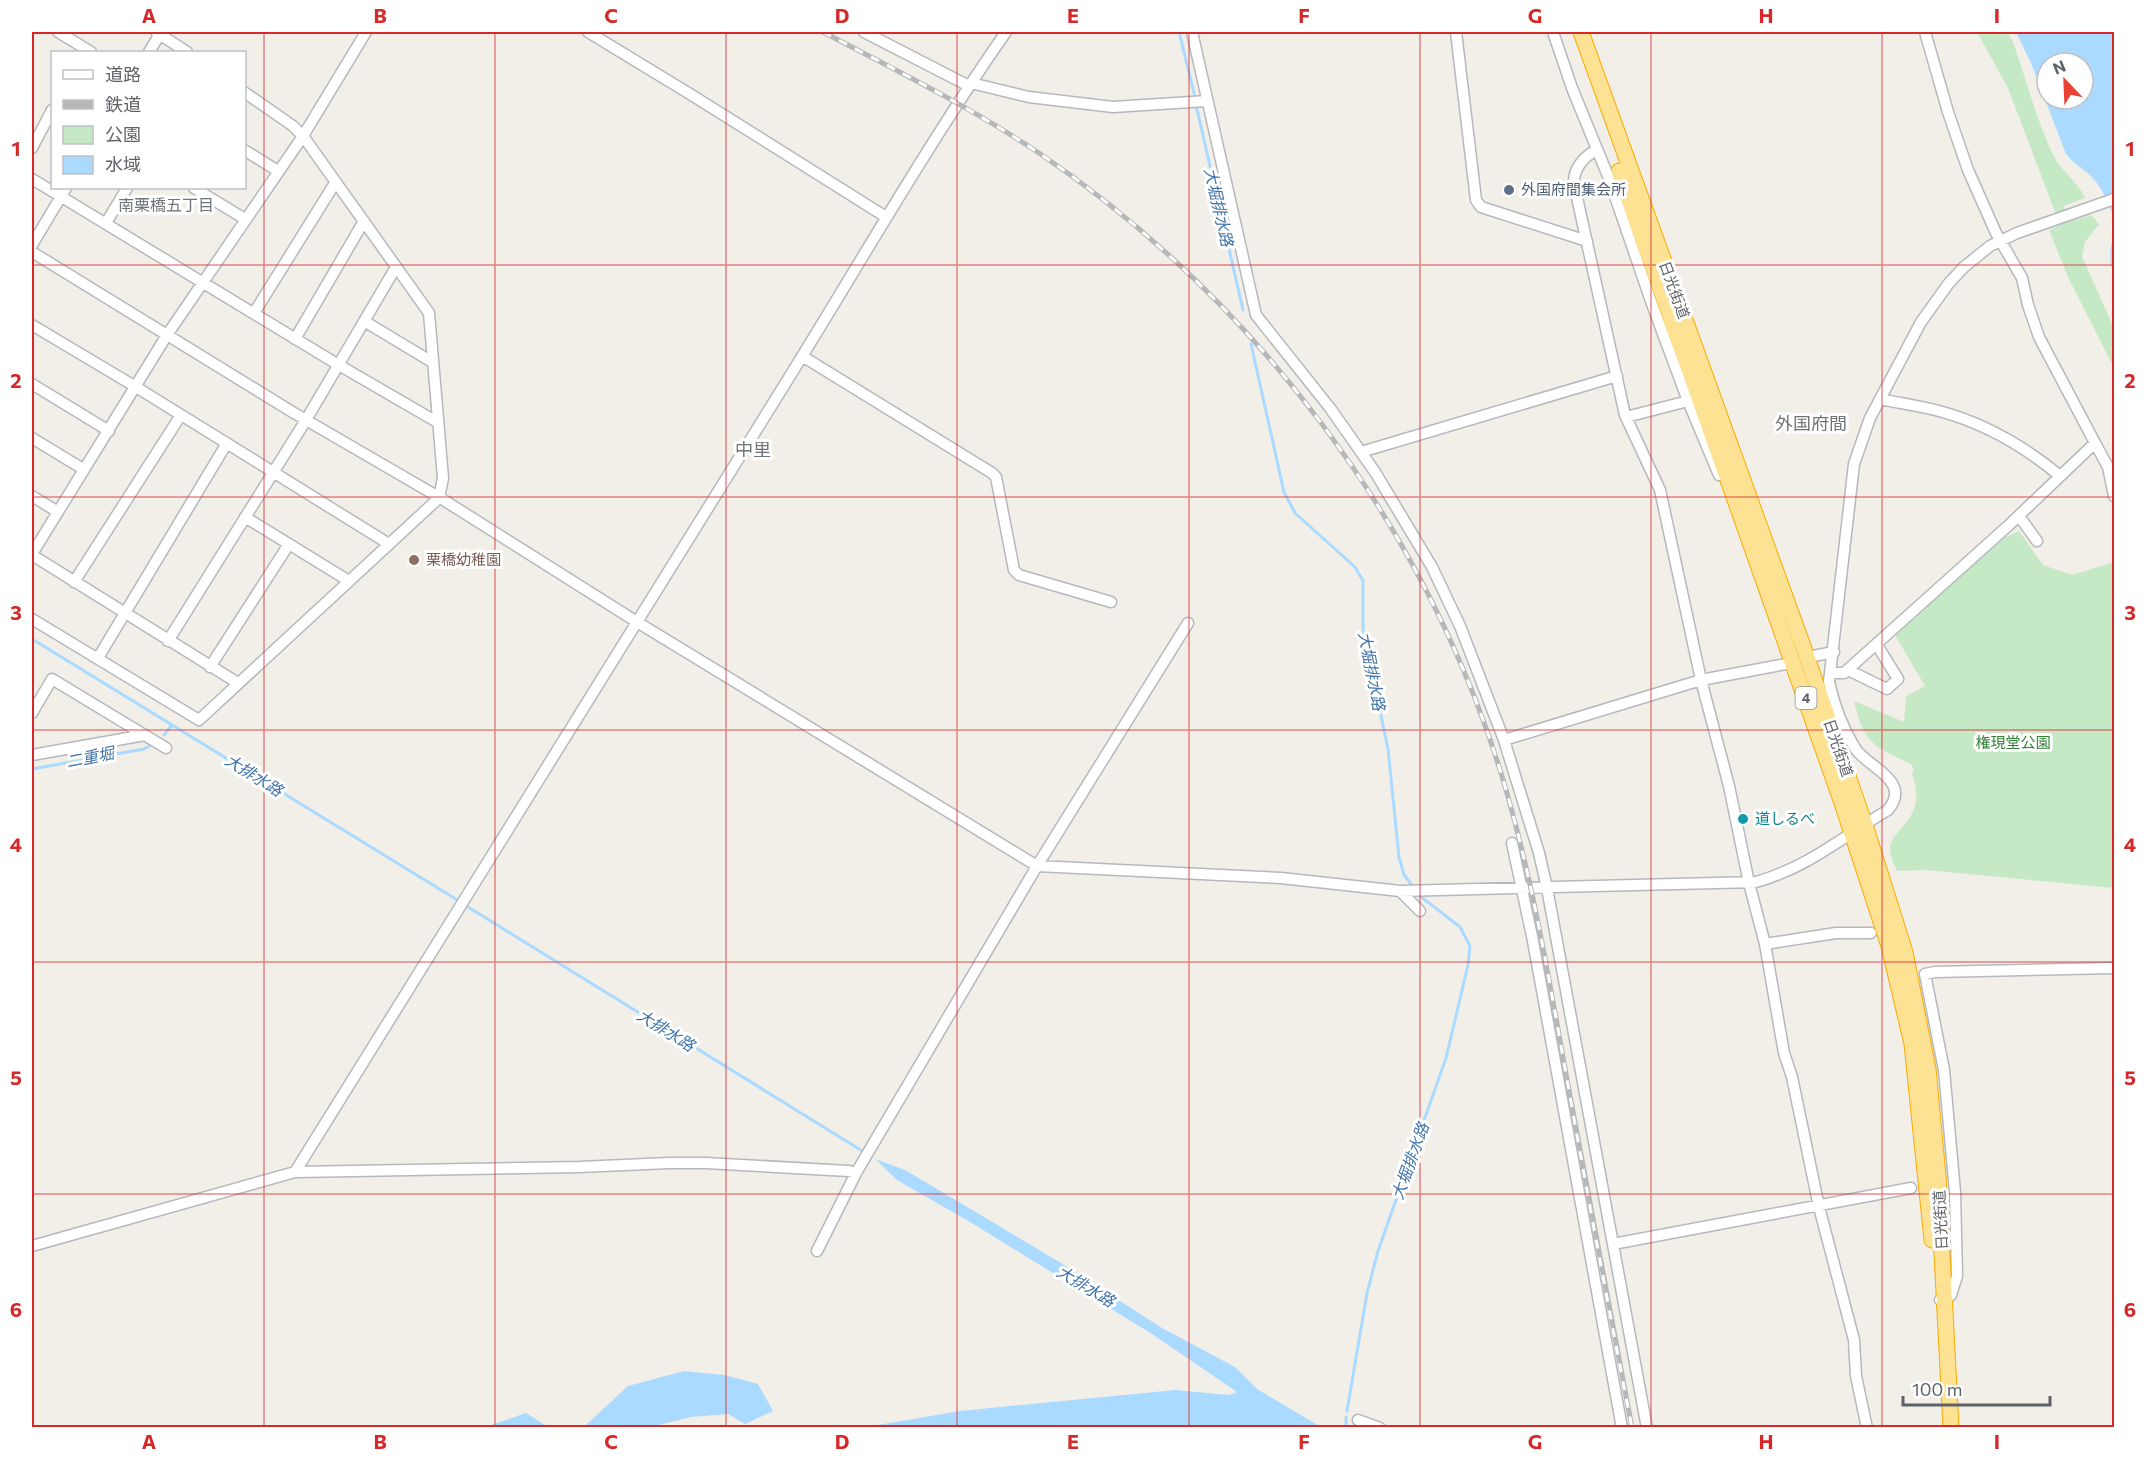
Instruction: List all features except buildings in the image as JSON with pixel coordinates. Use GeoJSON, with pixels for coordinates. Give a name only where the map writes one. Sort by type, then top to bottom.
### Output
{"type":"FeatureCollection","features":[{"type":"Feature","properties":{"kind":"highway","name":"日光街道"},"geometry":{"type":"LineString","coordinates":[[1572,32],[1730,483],[1858,829]]}},
{"type":"Feature","properties":{"kind":"highway","name":"日光街道"},"geometry":{"type":"LineString","coordinates":[[1581,32],[1804,649],[1858,829],[1908,1026],[1916,1075],[1941,1300],[1951,1428]]}},
{"type":"Feature","properties":{"kind":"street"},"geometry":{"type":"LineString","coordinates":[[58,32],[87,51]]}},
{"type":"Feature","properties":{"kind":"street"},"geometry":{"type":"LineString","coordinates":[[238,683],[32,555],[167,334],[303,136],[366,32]]}},
{"type":"Feature","properties":{"kind":"street"},"geometry":{"type":"LineString","coordinates":[[588,32],[886,217]]}},
{"type":"Feature","properties":{"kind":"street"},"geometry":{"type":"LineString","coordinates":[[864,32],[970,84],[1029,96],[1113,107],[1207,100]]}},
{"type":"Feature","properties":{"kind":"street"},"geometry":{"type":"LineString","coordinates":[[295,1172],[886,217],[970,84],[1006,32]]}},
{"type":"Feature","properties":{"kind":"street"},"geometry":{"type":"LineString","coordinates":[[1192,32],[1256,315],[1330,408],[1361,452],[1432,567],[1460,626],[1504,740],[1539,853],[1547,888],[1647,1428]]}},
{"type":"Feature","properties":{"kind":"street"},"geometry":{"type":"LineString","coordinates":[[1456,32],[1476,200],[1480,207],[1587,241]]}},
{"type":"Feature","properties":{"kind":"street"},"geometry":{"type":"LineString","coordinates":[[1553,32],[1688,401],[1724,485],[1730,483]]}},
{"type":"Feature","properties":{"kind":"street"},"geometry":{"type":"LineString","coordinates":[[1925,32],[1948,112],[1968,170],[1992,225],[2022,278],[2039,338],[2108,467],[2115,496]]}},
{"type":"Feature","properties":{"kind":"street"},"geometry":{"type":"LineString","coordinates":[[149,51],[158,33],[185,51]]}},
{"type":"Feature","properties":{"kind":"street"},"geometry":{"type":"LineString","coordinates":[[32,619],[199,720],[440,498],[443,478],[429,313],[303,136],[293,126],[246,93]]}},
{"type":"Feature","properties":{"kind":"street"},"geometry":{"type":"LineString","coordinates":[[32,148],[51,112]]}},
{"type":"Feature","properties":{"kind":"street"},"geometry":{"type":"LineString","coordinates":[[1597,150],[1585,158],[1573,177],[1626,417],[1660,490],[1701,680],[1734,808],[1749,883],[1765,944],[1784,1053],[1792,1077],[1819,1207],[1854,1340],[1856,1376],[1867,1428]]}},
{"type":"Feature","properties":{"kind":"street"},"geometry":{"type":"LineString","coordinates":[[246,151],[278,171]]}},
{"type":"Feature","properties":{"kind":"street"},"geometry":{"type":"LineString","coordinates":[[32,179],[51,187]]}},
{"type":"Feature","properties":{"kind":"street"},"geometry":{"type":"LineString","coordinates":[[254,313],[335,183]]}},
{"type":"Feature","properties":{"kind":"street"},"geometry":{"type":"LineString","coordinates":[[106,223],[126,189]]}},
{"type":"Feature","properties":{"kind":"street"},"geometry":{"type":"LineString","coordinates":[[196,189],[245,219]]}},
{"type":"Feature","properties":{"kind":"street"},"geometry":{"type":"LineString","coordinates":[[32,245],[64,192],[106,223],[295,339],[437,422]]}},
{"type":"Feature","properties":{"kind":"street"},"geometry":{"type":"LineString","coordinates":[[32,252],[306,420],[440,498],[637,622],[1037,866],[1281,878],[1400,891],[1749,883],[1778,876],[1801,866],[1888,810],[1893,804],[1894,787],[1889,777],[1863,759],[1856,750],[1834,706],[1829,682],[1854,464],[1860,443],[1880,399],[1921,322],[1936,298],[1964,267],[2001,240],[2115,199]]}},
{"type":"Feature","properties":{"kind":"street"},"geometry":{"type":"LineString","coordinates":[[295,339],[364,221]]}},
{"type":"Feature","properties":{"kind":"street"},"geometry":{"type":"LineString","coordinates":[[168,641],[306,420],[396,267]]}},
{"type":"Feature","properties":{"kind":"street"},"geometry":{"type":"LineString","coordinates":[[364,321],[432,362]]}},
{"type":"Feature","properties":{"kind":"street"},"geometry":{"type":"LineString","coordinates":[[32,325],[389,544]]}},
{"type":"Feature","properties":{"kind":"street"},"geometry":{"type":"LineString","coordinates":[[802,356],[996,477],[1014,570],[1018,575],[1111,602]]}},
{"type":"Feature","properties":{"kind":"street"},"geometry":{"type":"LineString","coordinates":[[1361,452],[1617,376]]}},
{"type":"Feature","properties":{"kind":"street"},"geometry":{"type":"LineString","coordinates":[[32,384],[109,431]]}},
{"type":"Feature","properties":{"kind":"street"},"geometry":{"type":"LineString","coordinates":[[1880,399],[1937,411],[2003,436],[2037,456],[2060,476]]}},
{"type":"Feature","properties":{"kind":"street"},"geometry":{"type":"LineString","coordinates":[[1626,417],[1688,401]]}},
{"type":"Feature","properties":{"kind":"street"},"geometry":{"type":"LineString","coordinates":[[74,582],[181,415]]}},
{"type":"Feature","properties":{"kind":"street"},"geometry":{"type":"LineString","coordinates":[[32,438],[83,469]]}},
{"type":"Feature","properties":{"kind":"street"},"geometry":{"type":"LineString","coordinates":[[1831,673],[1839,675],[1848,670],[2019,516],[2095,442]]}},
{"type":"Feature","properties":{"kind":"street"},"geometry":{"type":"LineString","coordinates":[[98,658],[227,443]]}},
{"type":"Feature","properties":{"kind":"street"},"geometry":{"type":"LineString","coordinates":[[32,496],[58,512]]}},
{"type":"Feature","properties":{"kind":"street"},"geometry":{"type":"LineString","coordinates":[[2019,516],[2037,541]]}},
{"type":"Feature","properties":{"kind":"street"},"geometry":{"type":"LineString","coordinates":[[245,518],[349,581]]}},
{"type":"Feature","properties":{"kind":"street"},"geometry":{"type":"LineString","coordinates":[[210,667],[289,544]]}},
{"type":"Feature","properties":{"kind":"street"},"geometry":{"type":"LineString","coordinates":[[817,1251],[874,1142],[1037,866],[1188,623]]}},
{"type":"Feature","properties":{"kind":"street"},"geometry":{"type":"LineString","coordinates":[[1848,670],[1887,689],[1898,679],[1876,645]]}},
{"type":"Feature","properties":{"kind":"street"},"geometry":{"type":"LineString","coordinates":[[1813,656],[1834,652]]}},
{"type":"Feature","properties":{"kind":"street"},"geometry":{"type":"LineString","coordinates":[[1504,740],[1701,680],[1786,664]]}},
{"type":"Feature","properties":{"kind":"street"},"geometry":{"type":"LineString","coordinates":[[32,712],[52,679],[166,748]]}},
{"type":"Feature","properties":{"kind":"street"},"geometry":{"type":"LineString","coordinates":[[32,755],[144,735]]}},
{"type":"Feature","properties":{"kind":"street"},"geometry":{"type":"LineString","coordinates":[[1512,843],[1535,953],[1622,1428]]}},
{"type":"Feature","properties":{"kind":"street"},"geometry":{"type":"LineString","coordinates":[[1400,891],[1420,911]]}},
{"type":"Feature","properties":{"kind":"street"},"geometry":{"type":"LineString","coordinates":[[1765,944],[1836,933],[1871,933]]}},
{"type":"Feature","properties":{"kind":"street"},"geometry":{"type":"LineString","coordinates":[[1941,1300],[1951,1295],[1957,1276],[1955,1192],[1944,1070],[1925,974],[2115,968]]}},
{"type":"Feature","properties":{"kind":"street"},"geometry":{"type":"LineString","coordinates":[[32,1246],[295,1172],[706,1163],[858,1170]]}},
{"type":"Feature","properties":{"kind":"street"},"geometry":{"type":"LineString","coordinates":[[1613,1244],[1911,1188]]}},
{"type":"Feature","properties":{"kind":"street"},"geometry":{"type":"LineString","coordinates":[[1358,1420],[1380,1428]]}},
{"type":"Feature","properties":{"kind":"green space"},"geometry":{"type":"Polygon","coordinates":[[[1977,32],[2007,32],[2013,42],[2035,111],[2052,153],[2085,198],[2063,206],[2069,222],[2091,215],[2099,224],[2085,242],[2082,257],[2114,328],[2114,368],[2068,277],[2049,230],[2060,225],[2008,88],[1977,32]]]}},
{"type":"Feature","properties":{"kind":"green space","name":"権現堂公園"},"geometry":{"type":"Polygon","coordinates":[[[2019,531],[2043,565],[2072,575],[2114,562],[2114,888],[1926,870],[1897,871],[1891,857],[1892,841],[1915,806],[1916,787],[1912,774],[1914,769],[1911,764],[1887,753],[1872,742],[1862,726],[1854,701],[1904,722],[1906,696],[1925,686],[1895,635],[1997,541],[2019,531]]]}},
{"type":"Feature","properties":{"kind":"water"},"geometry":{"type":"Polygon","coordinates":[[[2016,32],[2114,32],[2114,223],[2100,187],[2066,154],[2049,111],[2095,111],[2095,51],[2035,51],[2035,73],[2016,32]]]}},
{"type":"Feature","properties":{"kind":"water"},"geometry":{"type":"Polygon","coordinates":[[[2114,232],[2114,275],[2110,254],[2114,232]]]}},
{"type":"Feature","properties":{"kind":"water"},"geometry":{"type":"Polygon","coordinates":[[[875,1159],[905,1170],[1061,1263],[1162,1328],[1235,1367],[1257,1389],[1321,1427],[866,1427],[960,1411],[1175,1390],[1229,1395],[1237,1392],[1152,1334],[897,1180],[875,1159]]]}},
{"type":"Feature","properties":{"kind":"water"},"geometry":{"type":"Polygon","coordinates":[[[684,1371],[724,1375],[758,1384],[773,1411],[745,1424],[728,1414],[691,1417],[651,1427],[577,1427],[586,1425],[628,1386],[684,1371]]]}},
{"type":"Feature","properties":{"kind":"water"},"geometry":{"type":"Polygon","coordinates":[[[526,1413],[548,1427],[486,1427],[526,1413]]]}},
{"type":"Feature","properties":{"kind":"waterway","name":"大堀排水路"},"geometry":{"type":"LineString","coordinates":[[1179,32],[1195,97]]}},
{"type":"Feature","properties":{"kind":"waterway","name":"大堀排水路"},"geometry":{"type":"LineString","coordinates":[[1196,105],[1243,310]]}},
{"type":"Feature","properties":{"kind":"waterway","name":"大堀排水路"},"geometry":{"type":"LineString","coordinates":[[1251,344],[1284,492],[1295,513],[1355,567],[1363,581],[1363,630],[1388,749],[1399,857],[1404,875],[1412,885]]}},
{"type":"Feature","properties":{"kind":"waterway","name":"大排水路"},"geometry":{"type":"LineString","coordinates":[[32,639],[459,901]]}},
{"type":"Feature","properties":{"kind":"waterway","name":"二重堀"},"geometry":{"type":"LineString","coordinates":[[164,735],[172,725]]}},
{"type":"Feature","properties":{"kind":"waterway","name":"二重堀"},"geometry":{"type":"LineString","coordinates":[[32,769],[144,749],[149,746]]}},
{"type":"Feature","properties":{"kind":"waterway","name":"大堀排水路"},"geometry":{"type":"LineString","coordinates":[[1347,1411],[1367,1293],[1378,1251],[1446,1058],[1468,965],[1470,946],[1460,927],[1420,896]]}},
{"type":"Feature","properties":{"kind":"waterway","name":"大排水路"},"geometry":{"type":"LineString","coordinates":[[468,907],[864,1152]]}},
{"type":"Feature","properties":{"kind":"waterway","name":"大堀排水路"},"geometry":{"type":"LineString","coordinates":[[1346,1417],[1346,1428]]}},
{"type":"Feature","properties":{"kind":"railway"},"geometry":{"type":"LineString","coordinates":[[823,32],[1013,136],[1118,211],[1191,276],[1260,348],[1322,424],[1378,506],[1427,592],[1468,681],[1512,810],[1545,960],[1632,1428]]}},
{"type":"Feature","properties":{"kind":"place","name":"外国府間集会所"},"geometry":{"type":"Point","coordinates":[1509,190]}},
{"type":"Feature","properties":{"kind":"place","name":"栗橋幼稚園"},"geometry":{"type":"Point","coordinates":[414,560]}},
{"type":"Feature","properties":{"kind":"place","name":"道しるべ"},"geometry":{"type":"Point","coordinates":[1743,819]}},
{"type":"Feature","properties":{"kind":"district","name":"南栗橋五丁目"},"geometry":{"type":"Point","coordinates":[166,205]}},
{"type":"Feature","properties":{"kind":"district","name":"外国府間"},"geometry":{"type":"Point","coordinates":[1811,424]}},
{"type":"Feature","properties":{"kind":"district","name":"中里"},"geometry":{"type":"Point","coordinates":[753,450]}}]}
